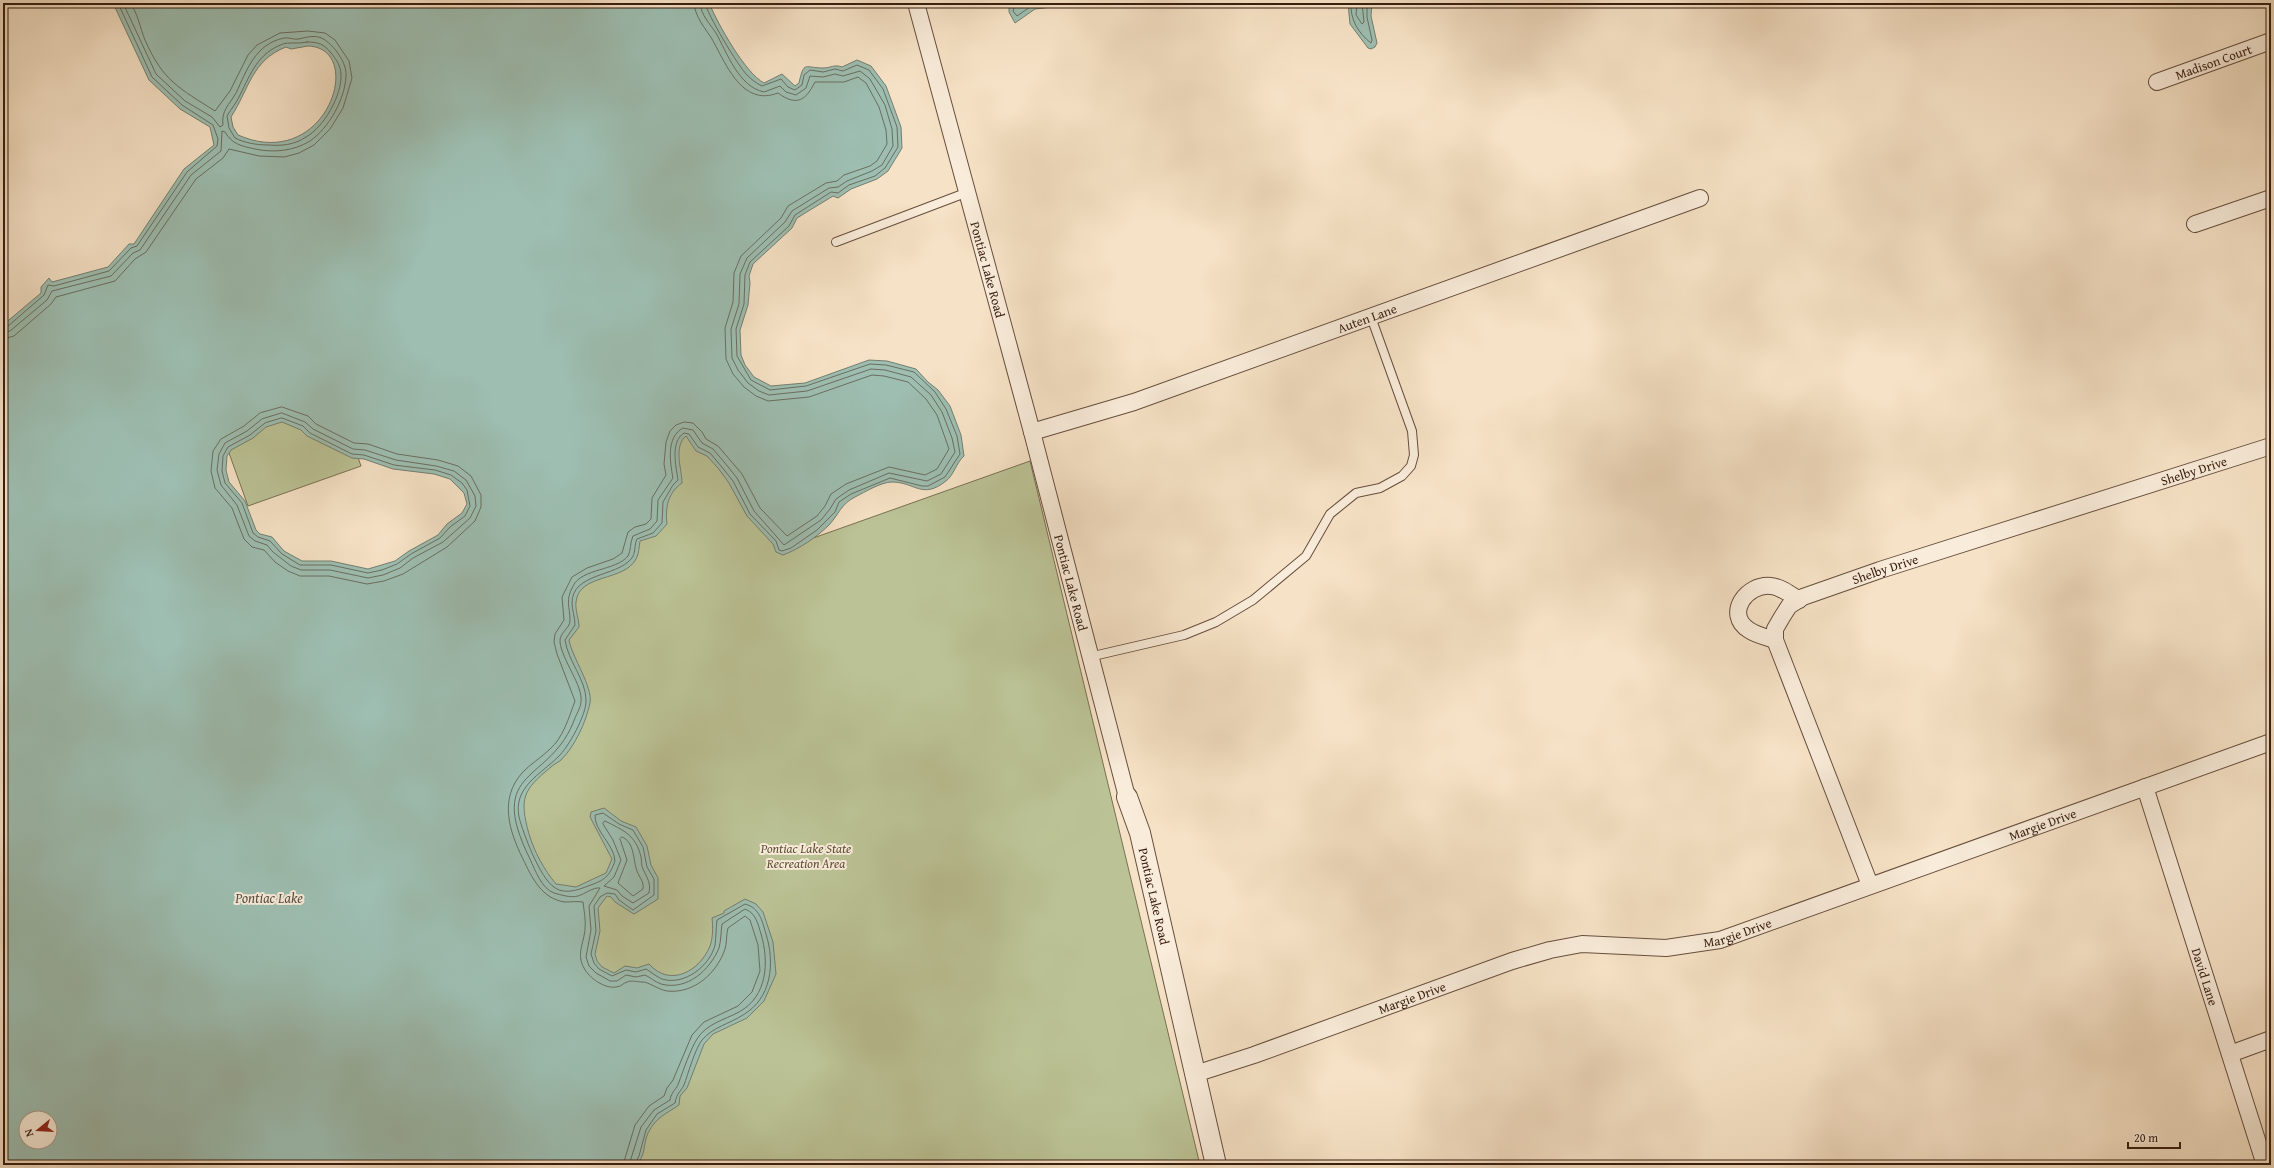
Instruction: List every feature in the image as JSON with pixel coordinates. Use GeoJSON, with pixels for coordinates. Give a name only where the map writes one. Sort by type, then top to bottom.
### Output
{"type":"FeatureCollection","features":[{"type":"Feature","properties":{"kind":"street","name":"Pontiac Lake Road"},"geometry":{"type":"LineString","coordinates":[[916,3],[1032,432],[1089,657],[1127,796],[1140,833],[1216,1165]]}},
{"type":"Feature","properties":{"kind":"street","name":"Madison Court"},"geometry":{"type":"LineString","coordinates":[[2157,82],[2271,41]]}},
{"type":"Feature","properties":{"kind":"street","name":"Auten Lane"},"geometry":{"type":"LineString","coordinates":[[1032,432],[1134,402],[1700,198]]}},
{"type":"Feature","properties":{"kind":"street"},"geometry":{"type":"LineString","coordinates":[[2195,224],[2271,198]]}},
{"type":"Feature","properties":{"kind":"street","name":"Shelby Drive"},"geometry":{"type":"LineString","coordinates":[[1775,640],[1775,629],[1789,606],[1798,600],[1880,570],[2271,446]]}},
{"type":"Feature","properties":{"kind":"street"},"geometry":{"type":"LineString","coordinates":[[1798,600],[1784,590],[1770,586],[1759,587],[1744,595],[1738,610],[1739,618],[1747,629],[1775,640],[1870,885]]}},
{"type":"Feature","properties":{"kind":"street","name":"Margie Drive"},"geometry":{"type":"LineString","coordinates":[[1195,1074],[1254,1055],[1512,961],[1550,950],[1582,944],[1646,948],[1701,944],[1720,940],[2271,742]]}},
{"type":"Feature","properties":{"kind":"street","name":"David Lane"},"geometry":{"type":"LineString","coordinates":[[2145,788],[2265,1165]]}},
{"type":"Feature","properties":{"kind":"street"},"geometry":{"type":"LineString","coordinates":[[2230,1054],[2271,1039]]}},
{"type":"Feature","properties":{"kind":"lane"},"geometry":{"type":"LineString","coordinates":[[836,242],[968,192]]}},
{"type":"Feature","properties":{"kind":"lane"},"geometry":{"type":"LineString","coordinates":[[1089,657],[1184,634],[1216,622],[1253,600],[1306,556],[1330,514],[1356,493],[1380,488],[1402,476],[1411,466],[1414,455],[1412,431],[1371,317]]}},
{"type":"Feature","properties":{"kind":"green space"},"geometry":{"type":"Polygon","coordinates":[[[337,398],[361,466],[248,506],[224,439],[337,398]]]}},
{"type":"Feature","properties":{"kind":"green space","name":"Pontiac Lake State Recreation Area"},"geometry":{"type":"Polygon","coordinates":[[[739,412],[788,547],[1030,461],[1200,1165],[3,1165],[3,718],[74,770],[493,500],[739,412]]]}},
{"type":"Feature","properties":{"kind":"water","name":"Pontiac Lake"},"geometry":{"type":"Polygon","coordinates":[[[113,3],[709,3],[725,35],[741,59],[757,78],[764,83],[782,74],[795,86],[799,83],[802,71],[806,67],[842,67],[857,60],[871,66],[886,86],[901,127],[902,148],[888,171],[877,179],[851,189],[838,198],[833,196],[797,218],[792,228],[753,264],[749,276],[750,283],[748,305],[740,330],[741,355],[745,365],[754,377],[771,386],[805,383],[869,360],[887,361],[916,369],[938,390],[950,406],[961,435],[964,456],[946,481],[931,489],[924,490],[900,483],[888,482],[855,497],[843,506],[829,525],[819,534],[808,542],[783,555],[776,552],[773,544],[747,516],[729,483],[718,468],[707,456],[696,451],[686,436],[682,441],[679,452],[682,483],[673,491],[668,501],[667,524],[656,536],[640,541],[637,557],[630,566],[613,575],[585,586],[579,593],[576,605],[579,627],[569,640],[588,689],[590,703],[583,726],[571,748],[561,760],[534,782],[529,789],[524,803],[524,812],[531,840],[544,867],[556,884],[576,887],[606,873],[612,859],[590,817],[591,812],[604,808],[621,821],[636,827],[647,846],[651,865],[658,878],[658,899],[634,914],[615,902],[611,897],[607,896],[598,908],[600,931],[595,954],[597,961],[602,967],[614,973],[625,966],[637,968],[649,964],[657,971],[666,975],[684,973],[699,963],[710,946],[712,939],[712,918],[724,913],[724,911],[745,899],[756,904],[763,912],[773,942],[776,974],[764,1001],[747,1018],[713,1034],[704,1044],[687,1088],[680,1096],[679,1105],[654,1123],[646,1137],[643,1154],[636,1165],[3,1165],[3,325],[41,293],[41,287],[49,278],[52,282],[108,267],[129,244],[134,244],[184,169],[214,145],[210,127],[180,109],[149,80],[113,3]],[[308,46],[291,49],[286,47],[266,59],[252,76],[231,117],[233,127],[238,135],[269,142],[295,138],[315,125],[328,106],[335,85],[334,66],[326,52],[308,46]],[[282,422],[266,427],[253,438],[231,450],[227,456],[226,470],[229,482],[245,501],[256,530],[260,534],[272,537],[284,551],[302,561],[331,561],[368,569],[395,561],[409,551],[438,535],[447,524],[462,513],[467,504],[464,493],[450,479],[434,474],[393,469],[364,459],[352,458],[307,436],[301,430],[282,422]]]}},
{"type":"Feature","properties":{"kind":"water"},"geometry":{"type":"Polygon","coordinates":[[[1017,3],[1058,3],[1052,7],[1035,9],[1015,23],[1009,12],[1009,6],[1017,3]]]}},
{"type":"Feature","properties":{"kind":"water"},"geometry":{"type":"Polygon","coordinates":[[[1348,3],[1372,3],[1371,16],[1377,43],[1375,47],[1371,49],[1368,48],[1350,24],[1348,3]]]}}]}
